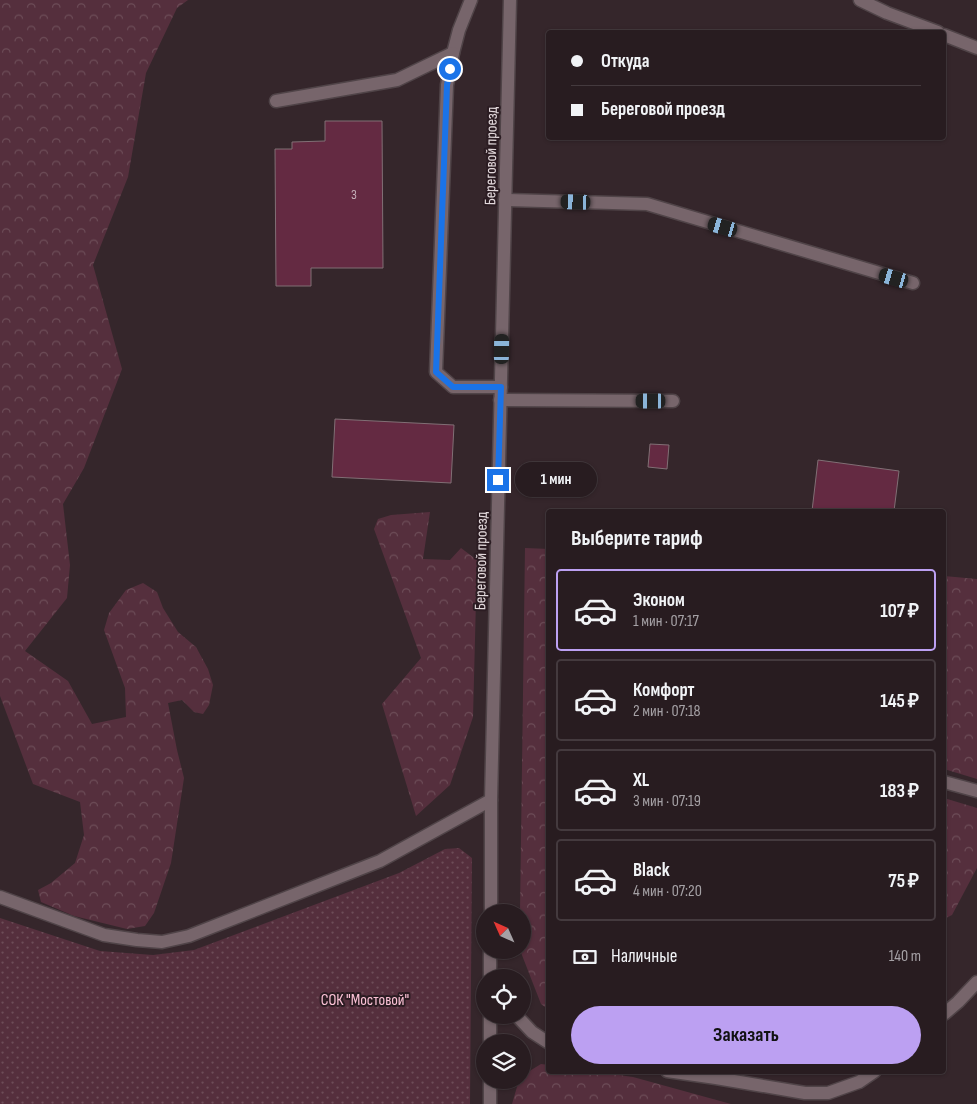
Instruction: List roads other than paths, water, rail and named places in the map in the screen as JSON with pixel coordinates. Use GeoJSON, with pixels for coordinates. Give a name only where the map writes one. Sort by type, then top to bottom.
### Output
{"type":"FeatureCollection","features":[{"type":"Feature","properties":{"kind":"street"},"geometry":{"type":"LineString","coordinates":[[471,0],[453,54],[447,85],[436,372],[453,387],[501,387]]}},
{"type":"Feature","properties":{"kind":"street","name":"Береговой проезд"},"geometry":{"type":"LineString","coordinates":[[490,904],[510,0]]}},
{"type":"Feature","properties":{"kind":"street"},"geometry":{"type":"LineString","coordinates":[[860,0],[933,30]]}},
{"type":"Feature","properties":{"kind":"street"},"geometry":{"type":"LineString","coordinates":[[946,36],[977,48]]}},
{"type":"Feature","properties":{"kind":"street"},"geometry":{"type":"LineString","coordinates":[[276,101],[397,80],[453,54]]}},
{"type":"Feature","properties":{"kind":"street"},"geometry":{"type":"LineString","coordinates":[[505,200],[647,204],[913,283]]}},
{"type":"Feature","properties":{"kind":"street"},"geometry":{"type":"LineString","coordinates":[[500,400],[673,401]]}},
{"type":"Feature","properties":{"kind":"street"},"geometry":{"type":"LineString","coordinates":[[946,783],[977,791]]}},
{"type":"Feature","properties":{"kind":"street"},"geometry":{"type":"LineString","coordinates":[[0,897],[104,934],[162,942],[189,936],[380,861],[491,800]]}},
{"type":"Feature","properties":{"kind":"street"},"geometry":{"type":"LineString","coordinates":[[946,1012],[977,982]]}},
{"type":"Feature","properties":{"kind":"street"},"geometry":{"type":"LineString","coordinates":[[524,1024],[532,1032],[546,1041]]}},
{"type":"Feature","properties":{"kind":"street"},"geometry":{"type":"LineString","coordinates":[[688,1074],[716,1078],[802,1098],[828,1093],[859,1082],[871,1074]]}},
{"type":"Feature","properties":{"kind":"street"},"geometry":{"type":"LineString","coordinates":[[490,1089],[490,1104]]}},
{"type":"Feature","properties":{"kind":"park label","name":"СОК \"Мостовой\""},"geometry":{"type":"Point","coordinates":[365,999]}}]}
